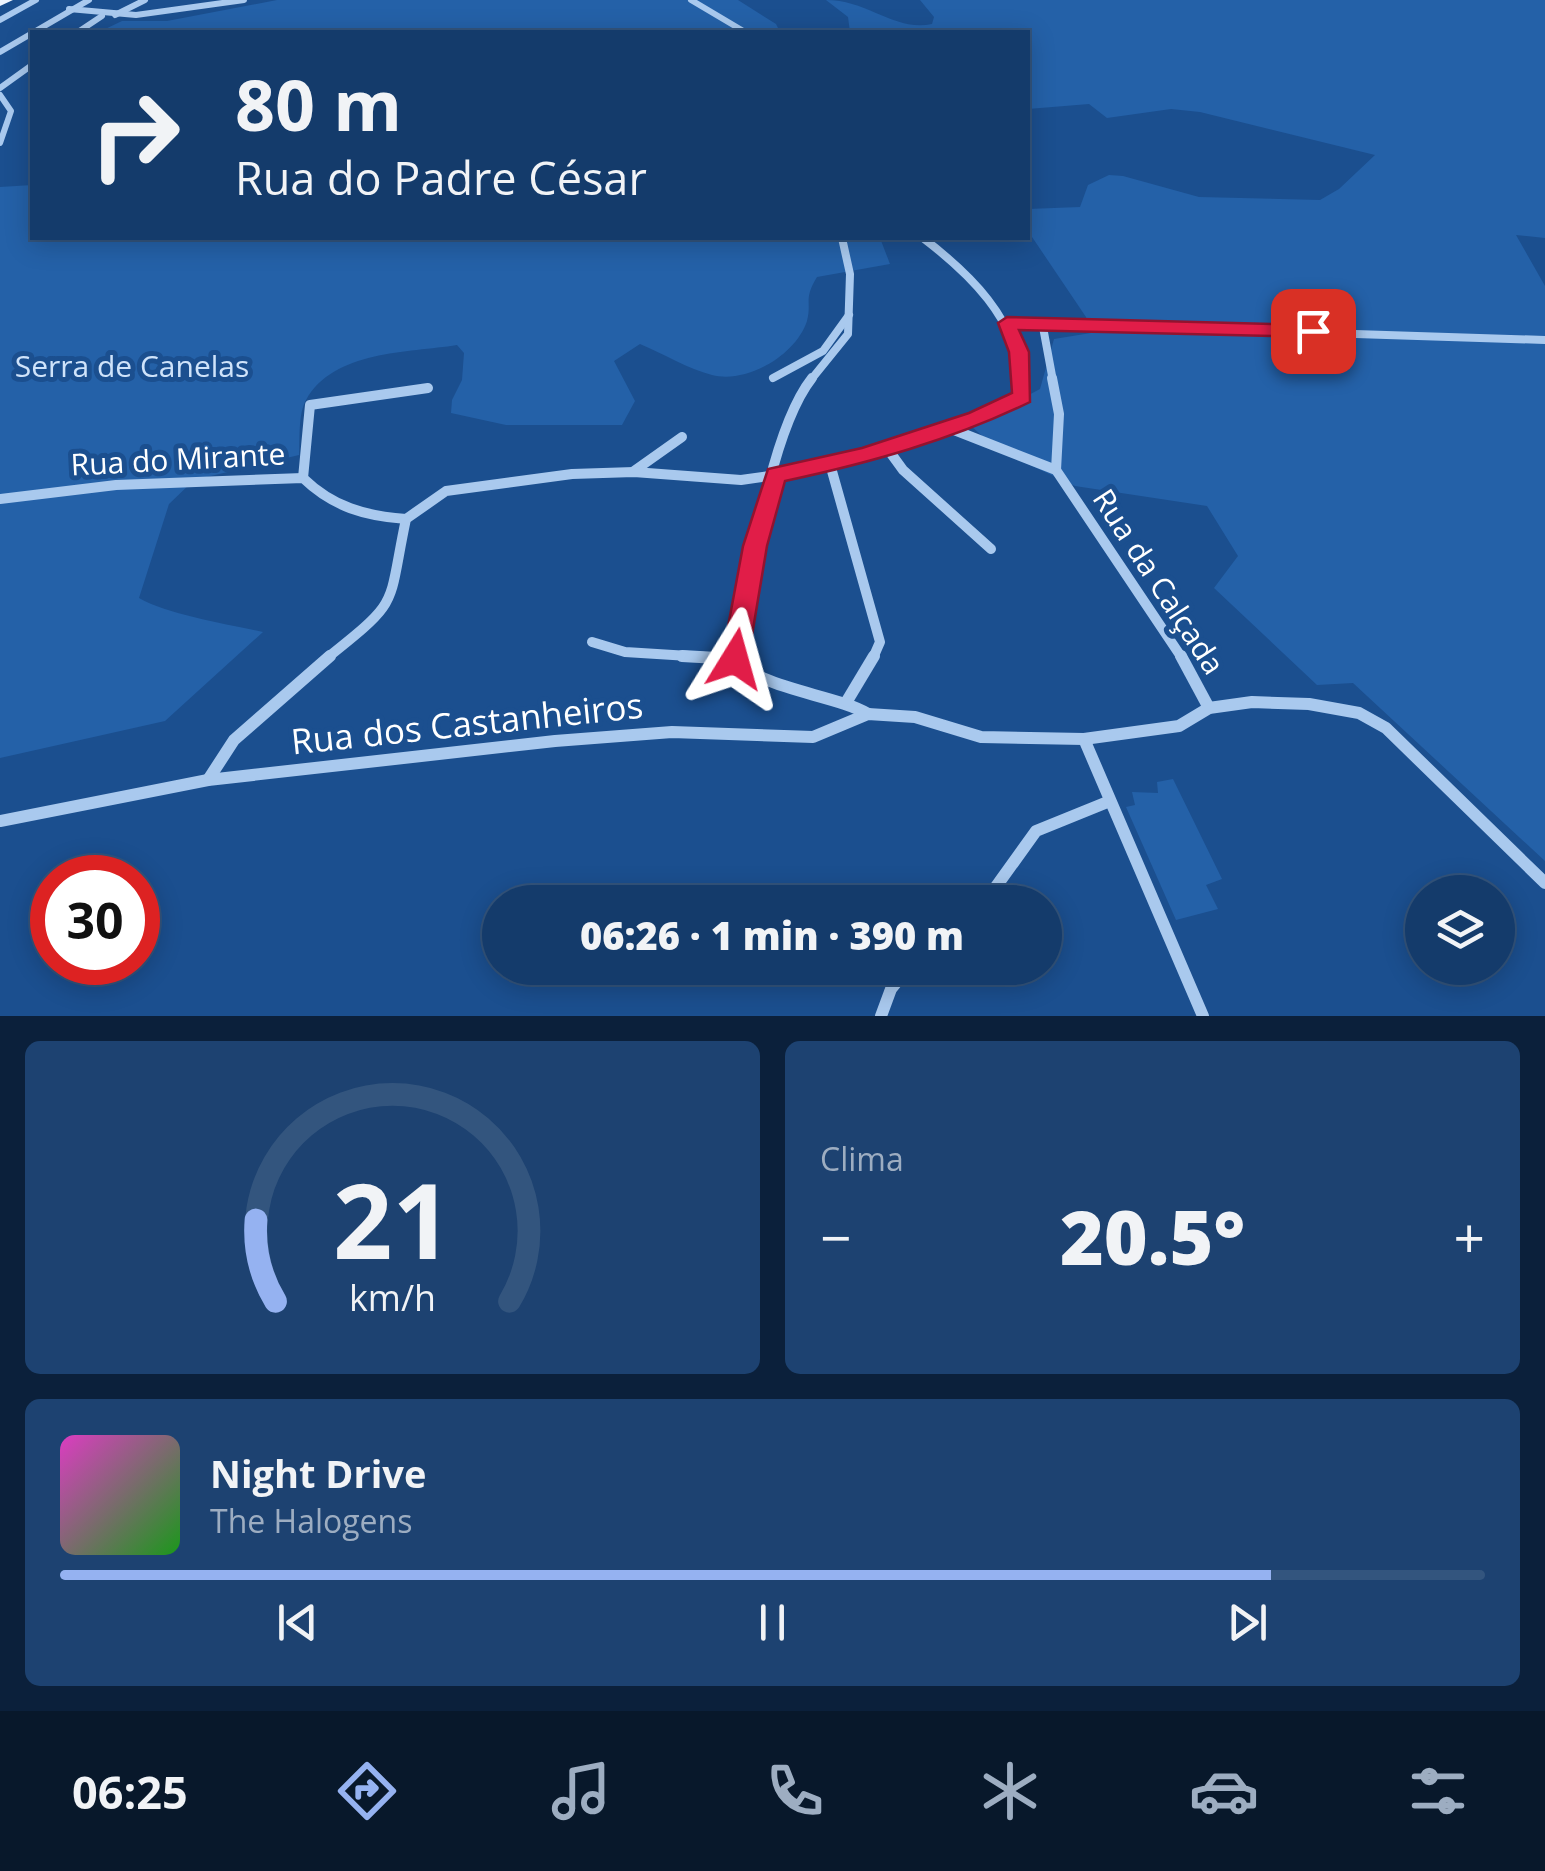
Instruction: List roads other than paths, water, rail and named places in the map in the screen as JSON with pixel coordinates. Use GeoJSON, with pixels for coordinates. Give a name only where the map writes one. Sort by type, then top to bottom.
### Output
{"type":"FeatureCollection","features":[{"type":"Feature","properties":{"kind":"street"},"geometry":{"type":"LineString","coordinates":[[0,20],[36,0]]}},
{"type":"Feature","properties":{"kind":"street"},"geometry":{"type":"LineString","coordinates":[[36,30],[89,0]]}},
{"type":"Feature","properties":{"kind":"street"},"geometry":{"type":"LineString","coordinates":[[115,15],[145,0]]}},
{"type":"Feature","properties":{"kind":"street"},"geometry":{"type":"LineString","coordinates":[[68,10],[115,15],[244,0]]}},
{"type":"Feature","properties":{"kind":"street"},"geometry":{"type":"LineString","coordinates":[[690,0],[742,30]]}},
{"type":"Feature","properties":{"kind":"street"},"geometry":{"type":"LineString","coordinates":[[81,30],[103,15]]}},
{"type":"Feature","properties":{"kind":"street"},"geometry":{"type":"LineString","coordinates":[[0,52],[30,33]]}},
{"type":"Feature","properties":{"kind":"street"},"geometry":{"type":"LineString","coordinates":[[0,143],[11,112],[0,91],[30,67]]}},
{"type":"Feature","properties":{"kind":"street"},"geometry":{"type":"LineString","coordinates":[[735,659],[750,568],[796,400],[841,344],[849,315],[850,274],[842,240]]}},
{"type":"Feature","properties":{"kind":"street"},"geometry":{"type":"LineString","coordinates":[[208,780],[212,762],[236,736],[382,614],[398,592],[399,545],[406,519],[446,491],[572,474],[634,472],[741,480],[830,464],[887,448],[949,428],[1023,396],[1019,352],[1007,323],[992,300],[925,240]]}},
{"type":"Feature","properties":{"kind":"street"},"geometry":{"type":"LineString","coordinates":[[773,378],[823,351],[849,315]]}},
{"type":"Feature","properties":{"kind":"street"},"geometry":{"type":"LineString","coordinates":[[1007,323],[1545,340]]}},
{"type":"Feature","properties":{"kind":"street"},"geometry":{"type":"LineString","coordinates":[[1042,327],[1059,414],[1056,470]]}},
{"type":"Feature","properties":{"kind":"street"},"geometry":{"type":"LineString","coordinates":[[303,478],[310,405],[428,388]]}},
{"type":"Feature","properties":{"kind":"street","name":"Rua da Calçada"},"geometry":{"type":"LineString","coordinates":[[949,428],[1056,470],[1182,656],[1209,708],[1179,726],[1084,739]]}},
{"type":"Feature","properties":{"kind":"street"},"geometry":{"type":"LineString","coordinates":[[634,472],[682,437]]}},
{"type":"Feature","properties":{"kind":"street"},"geometry":{"type":"LineString","coordinates":[[887,448],[903,470],[992,549]]}},
{"type":"Feature","properties":{"kind":"street"},"geometry":{"type":"LineString","coordinates":[[830,464],[880,642],[867,673],[846,701]]}},
{"type":"Feature","properties":{"kind":"street","name":"Rua do Mirante"},"geometry":{"type":"LineString","coordinates":[[0,499],[116,485],[303,478],[323,500],[338,506],[366,517],[406,519]]}},
{"type":"Feature","properties":{"kind":"street"},"geometry":{"type":"LineString","coordinates":[[592,642],[625,652],[735,659],[750,676],[846,701],[868,714]]}},
{"type":"Feature","properties":{"kind":"street"},"geometry":{"type":"LineString","coordinates":[[1209,708],[1252,702],[1309,704],[1358,713],[1372,720],[1386,728],[1545,883]]}},
{"type":"Feature","properties":{"kind":"street","name":"Rua dos Castanheiros"},"geometry":{"type":"LineString","coordinates":[[0,821],[208,780],[616,735],[672,732],[813,738],[868,714],[914,717],[980,737],[1084,739]]}},
{"type":"Feature","properties":{"kind":"street"},"geometry":{"type":"LineString","coordinates":[[1084,739],[1203,1016]]}},
{"type":"Feature","properties":{"kind":"street"},"geometry":{"type":"LineString","coordinates":[[999,885],[1019,848],[1032,834],[1110,802]]}},
{"type":"Feature","properties":{"kind":"street"},"geometry":{"type":"LineString","coordinates":[[881,1016],[897,985]]}},
{"type":"Feature","properties":{"kind":"street"},"geometry":{"type":"LineString","coordinates":[[888,999],[893,1016]]}},
{"type":"Feature","properties":{"kind":"park label","name":"Serra de Canelas"},"geometry":{"type":"Point","coordinates":[132,367]}}]}
